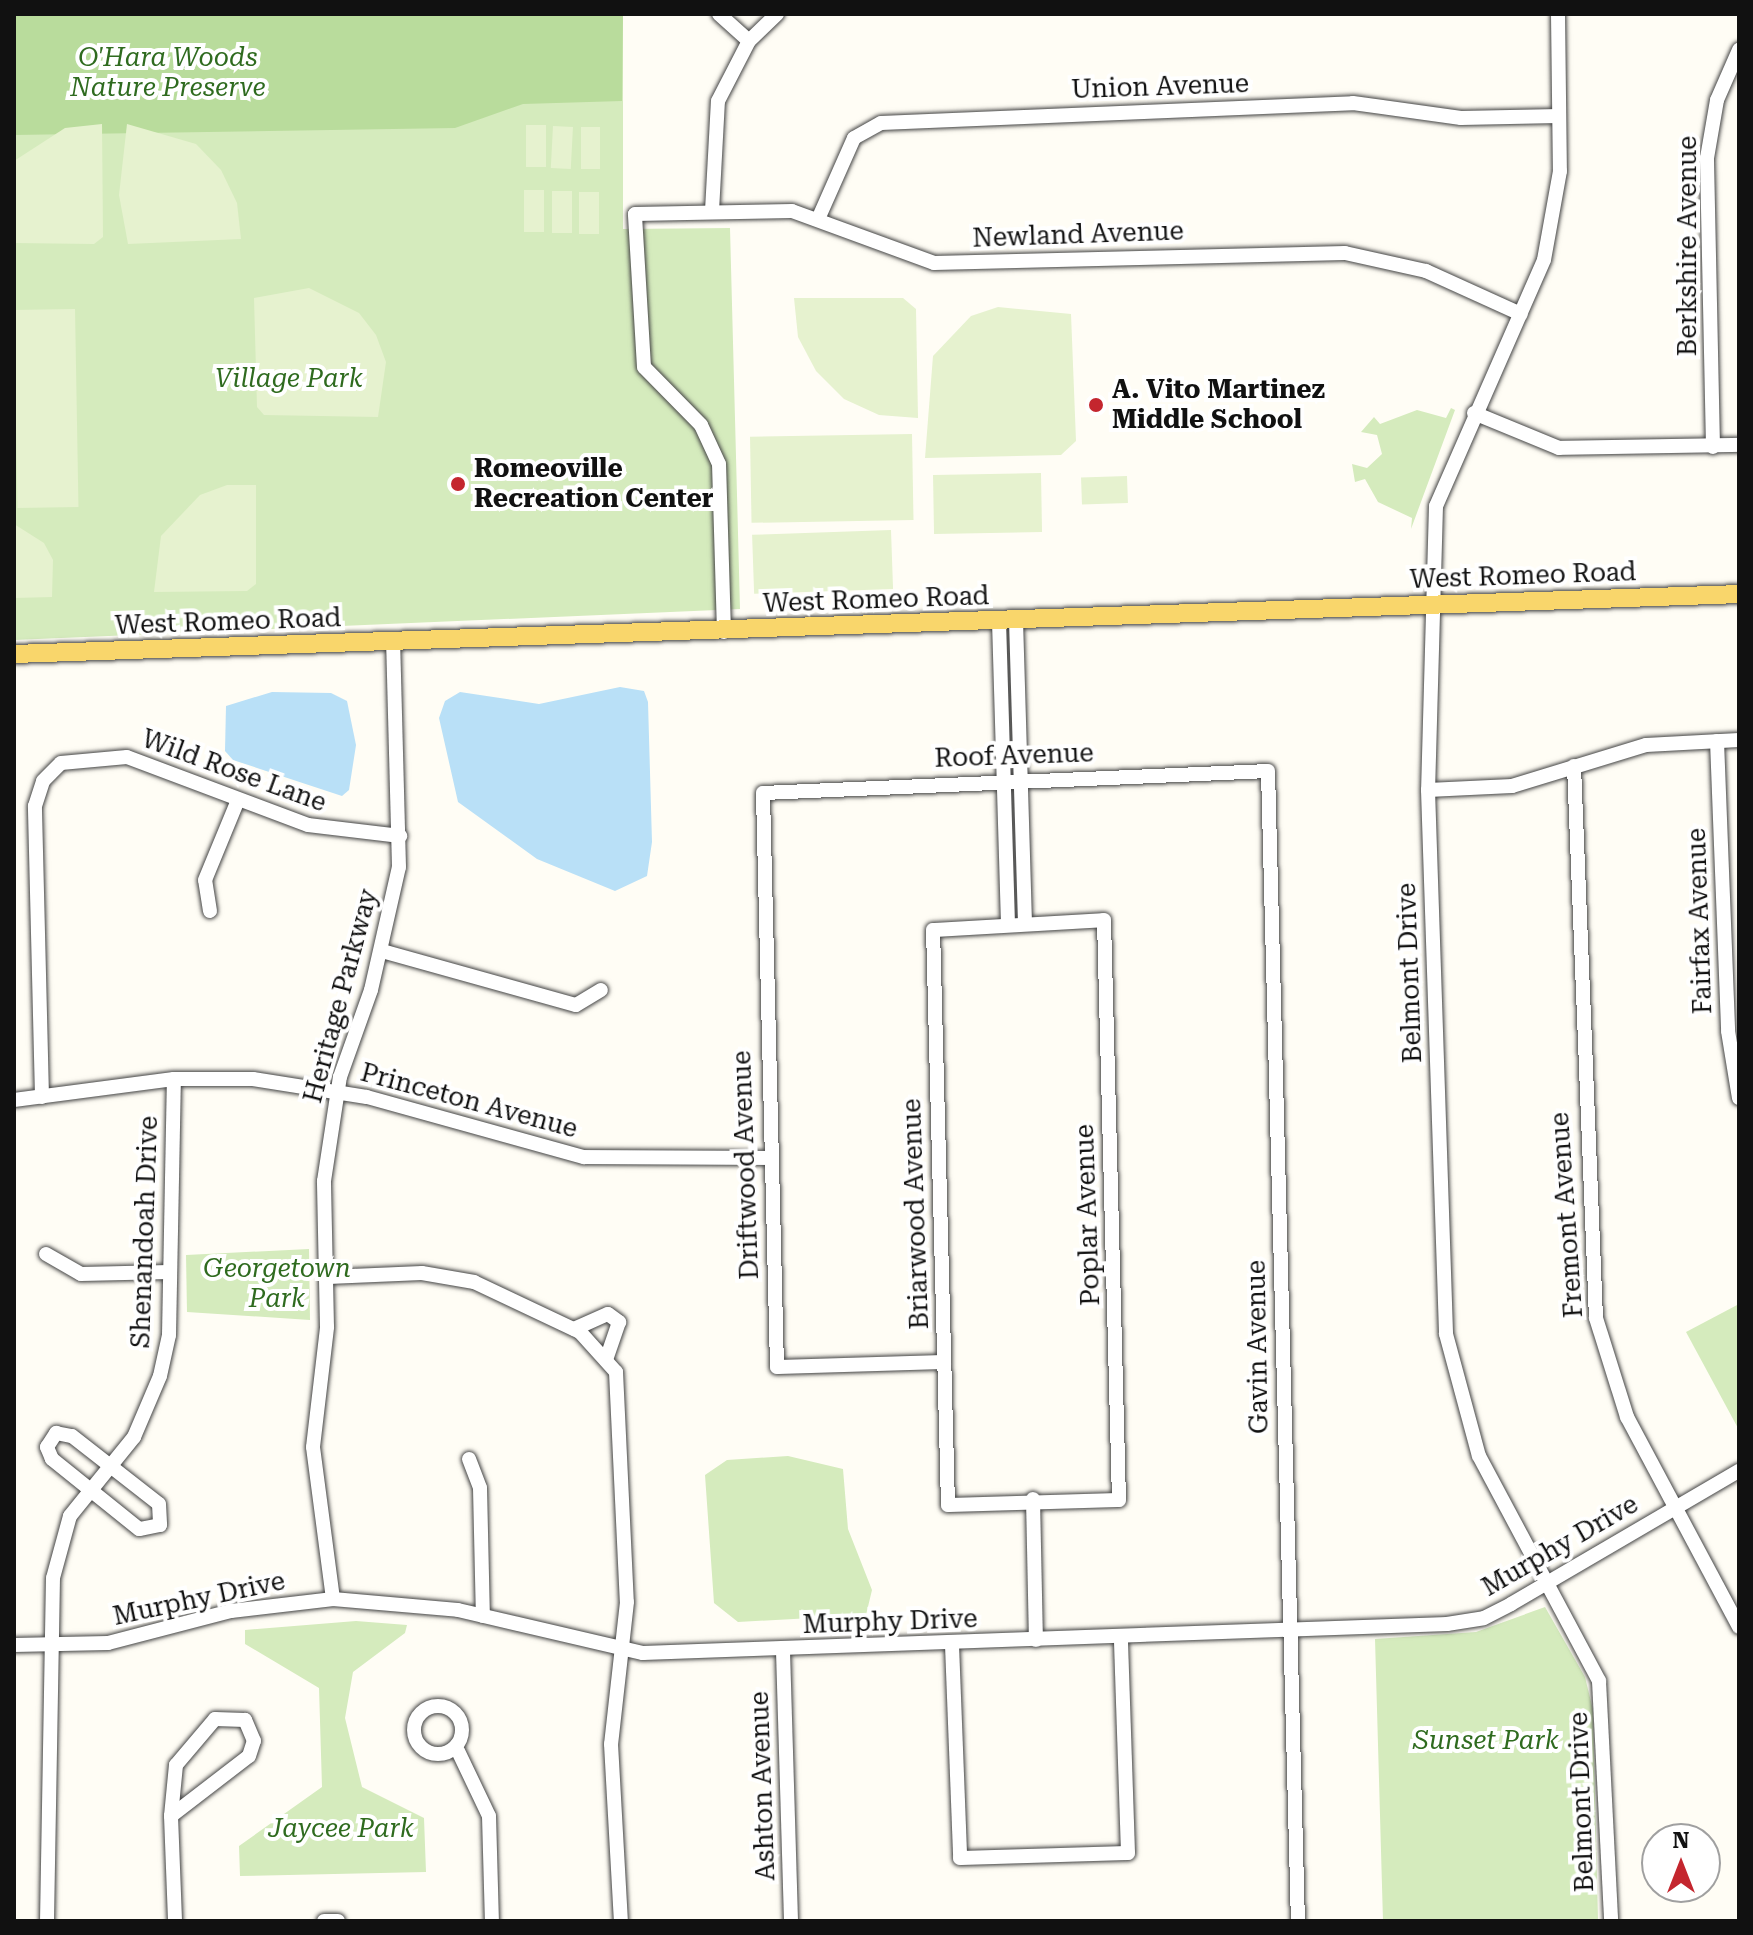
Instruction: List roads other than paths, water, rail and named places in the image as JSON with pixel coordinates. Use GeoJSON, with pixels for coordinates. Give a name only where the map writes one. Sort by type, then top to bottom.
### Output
{"type":"FeatureCollection","features":[{"type":"Feature","properties":{"kind":"main road","name":"West Romeo Road"},"geometry":{"type":"LineString","coordinates":[[14,654],[724,632],[1739,594]]}},
{"type":"Feature","properties":{"kind":"street"},"geometry":{"type":"LineString","coordinates":[[719,14],[749,41]]}},
{"type":"Feature","properties":{"kind":"street"},"geometry":{"type":"LineString","coordinates":[[712,211],[713,118],[728,73],[749,41],[777,14]]}},
{"type":"Feature","properties":{"kind":"street","name":"Belmont Drive"},"geometry":{"type":"LineString","coordinates":[[1558,14],[1559,116],[1555,214],[1521,314],[1474,413],[1436,506],[1428,790],[1446,1334],[1479,1456],[1602,1695],[1611,1921]]}},
{"type":"Feature","properties":{"kind":"street","name":"Berkshire Avenue"},"geometry":{"type":"LineString","coordinates":[[1713,447],[1707,158],[1717,100],[1739,50]]}},
{"type":"Feature","properties":{"kind":"street","name":"Union Avenue"},"geometry":{"type":"LineString","coordinates":[[819,217],[854,138],[881,123],[1353,103],[1461,118],[1559,116]]}},
{"type":"Feature","properties":{"kind":"street","name":"Newland Avenue"},"geometry":{"type":"LineString","coordinates":[[724,632],[719,464],[701,425],[644,367],[635,214],[712,211],[819,217],[924,263],[1345,253],[1426,271],[1521,314]]}},
{"type":"Feature","properties":{"kind":"street"},"geometry":{"type":"LineString","coordinates":[[1474,413],[1559,448],[1739,445]]}},
{"type":"Feature","properties":{"kind":"street"},"geometry":{"type":"LineString","coordinates":[[1007,621],[1020,779],[1025,922]]}},
{"type":"Feature","properties":{"kind":"street"},"geometry":{"type":"LineString","coordinates":[[1007,621],[1004,780],[1008,922]]}},
{"type":"Feature","properties":{"kind":"street","name":"Heritage Parkway"},"geometry":{"type":"LineString","coordinates":[[333,1599],[313,1447],[328,1277],[324,1181],[337,1091],[382,951],[400,836],[393,643]]}},
{"type":"Feature","properties":{"kind":"street"},"geometry":{"type":"LineString","coordinates":[[1428,790],[1512,786],[1646,745],[1739,740]]}},
{"type":"Feature","properties":{"kind":"street","name":"Fairfax Avenue"},"geometry":{"type":"LineString","coordinates":[[1717,741],[1728,1031],[1739,1098]]}},
{"type":"Feature","properties":{"kind":"street","name":"Wild Rose Lane"},"geometry":{"type":"LineString","coordinates":[[42,1097],[35,806],[43,781],[61,763],[104,754],[172,770],[238,800],[336,832],[400,836]]}},
{"type":"Feature","properties":{"kind":"street","name":"Fremont Avenue"},"geometry":{"type":"LineString","coordinates":[[1574,766],[1592,1288],[1613,1380],[1674,1508],[1739,1627]]}},
{"type":"Feature","properties":{"kind":"street","name":"Roof Avenue"},"geometry":{"type":"LineString","coordinates":[[763,793],[1020,779],[1268,771]]}},
{"type":"Feature","properties":{"kind":"street","name":"Gavin Avenue"},"geometry":{"type":"LineString","coordinates":[[1268,771],[1298,1921]]}},
{"type":"Feature","properties":{"kind":"street","name":"Driftwood Avenue"},"geometry":{"type":"LineString","coordinates":[[763,793],[769,1158],[777,1367],[944,1362]]}},
{"type":"Feature","properties":{"kind":"street"},"geometry":{"type":"LineString","coordinates":[[210,911],[205,880],[238,800]]}},
{"type":"Feature","properties":{"kind":"street","name":"Poplar Avenue"},"geometry":{"type":"LineString","coordinates":[[1025,922],[1104,920],[1119,1500],[1033,1499]]}},
{"type":"Feature","properties":{"kind":"street","name":"Briarwood Avenue"},"geometry":{"type":"LineString","coordinates":[[1025,922],[933,930],[948,1505],[1033,1499]]}},
{"type":"Feature","properties":{"kind":"street"},"geometry":{"type":"LineString","coordinates":[[382,951],[576,1005],[601,990]]}},
{"type":"Feature","properties":{"kind":"street","name":"Princeton Avenue"},"geometry":{"type":"LineString","coordinates":[[14,1100],[174,1079],[253,1079],[337,1091],[584,1157],[769,1158]]}},
{"type":"Feature","properties":{"kind":"street","name":"Shenandoah Drive"},"geometry":{"type":"LineString","coordinates":[[47,1921],[56,1556],[88,1490],[134,1437],[160,1376],[169,1272],[174,1079]]}},
{"type":"Feature","properties":{"kind":"street"},"geometry":{"type":"LineString","coordinates":[[46,1254],[81,1274],[169,1272]]}},
{"type":"Feature","properties":{"kind":"street"},"geometry":{"type":"LineString","coordinates":[[328,1277],[456,1277],[574,1329],[607,1357],[620,1385],[627,1602],[611,1744],[621,1921]]}},
{"type":"Feature","properties":{"kind":"street"},"geometry":{"type":"LineString","coordinates":[[574,1329],[608,1314],[619,1322],[607,1357]]}},
{"type":"Feature","properties":{"kind":"street"},"geometry":{"type":"LineString","coordinates":[[72,1436],[111,1465],[159,1504],[160,1525],[139,1529],[88,1490],[52,1459],[49,1437],[72,1436]]}},
{"type":"Feature","properties":{"kind":"street"},"geometry":{"type":"LineString","coordinates":[[469,1459],[480,1488],[483,1616]]}},
{"type":"Feature","properties":{"kind":"street","name":"Murphy Drive"},"geometry":{"type":"LineString","coordinates":[[14,1645],[108,1643],[231,1611],[333,1599],[483,1616],[620,1652],[783,1651],[952,1645],[1484,1618],[1739,1471]]}},
{"type":"Feature","properties":{"kind":"street"},"geometry":{"type":"LineString","coordinates":[[1033,1499],[1036,1640]]}},
{"type":"Feature","properties":{"kind":"street"},"geometry":{"type":"LineString","coordinates":[[952,1645],[960,1858],[1128,1853],[1121,1637]]}},
{"type":"Feature","properties":{"kind":"street","name":"Ashton Avenue"},"geometry":{"type":"LineString","coordinates":[[783,1651],[791,1921]]}},
{"type":"Feature","properties":{"kind":"street"},"geometry":{"type":"LineString","coordinates":[[171,1816],[249,1756],[254,1741],[245,1720],[222,1716],[192,1739],[176,1765],[171,1816],[175,1921]]}},
{"type":"Feature","properties":{"kind":"street"},"geometry":{"type":"LineString","coordinates":[[458,1751],[489,1816],[492,1921]]}},
{"type":"Feature","properties":{"kind":"street"},"geometry":{"type":"LineString","coordinates":[[324,1921],[338,1921]]}},
{"type":"Feature","properties":{"kind":"water"},"geometry":{"type":"Polygon","coordinates":[[[620,687],[644,691],[648,702],[652,842],[647,876],[615,891],[537,859],[458,802],[439,718],[445,701],[460,692],[539,704],[620,687]]]}},
{"type":"Feature","properties":{"kind":"water"},"geometry":{"type":"Polygon","coordinates":[[[272,692],[331,693],[347,701],[356,745],[349,790],[342,796],[233,760],[225,751],[226,706],[272,692]]]}},
{"type":"Feature","properties":{"kind":"place","name":"A. Vito Martinez Middle School"},"geometry":{"type":"Point","coordinates":[1096,405]}},
{"type":"Feature","properties":{"kind":"place","name":"Romeoville Recreation Center"},"geometry":{"type":"Point","coordinates":[458,484]}},
{"type":"Feature","properties":{"kind":"park label","name":"O'Hara Woods Nature Preserve"},"geometry":{"type":"Point","coordinates":[168,73]}},
{"type":"Feature","properties":{"kind":"park label","name":"Village Park"},"geometry":{"type":"Point","coordinates":[289,379]}},
{"type":"Feature","properties":{"kind":"park label","name":"Georgetown Park"},"geometry":{"type":"Point","coordinates":[277,1284]}},
{"type":"Feature","properties":{"kind":"park label","name":"Sunset Park"},"geometry":{"type":"Point","coordinates":[1486,1741]}},
{"type":"Feature","properties":{"kind":"park label","name":"Jaycee Park"},"geometry":{"type":"Point","coordinates":[341,1829]}}]}
